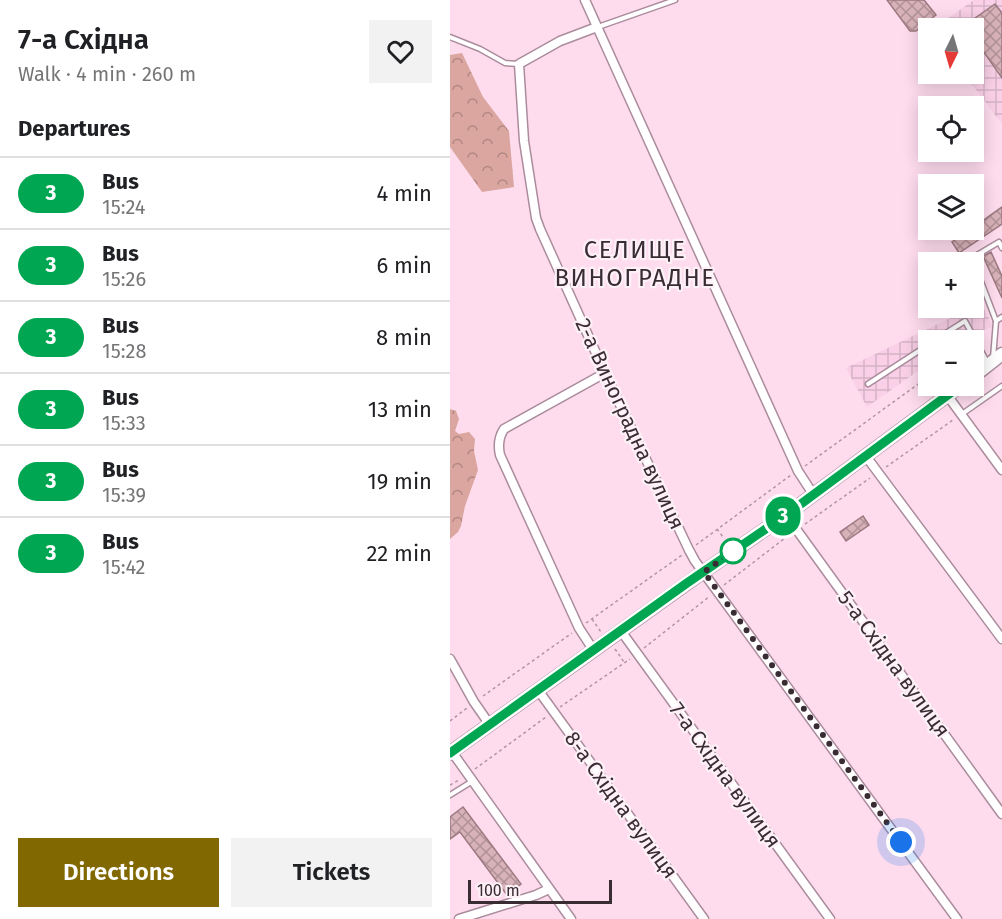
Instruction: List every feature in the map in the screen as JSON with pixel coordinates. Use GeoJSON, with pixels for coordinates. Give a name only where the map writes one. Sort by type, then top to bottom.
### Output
{"type":"FeatureCollection","features":[{"type":"Feature","properties":{"kind":"main road"},"geometry":{"type":"LineString","coordinates":[[451,753],[786,515],[946,396]]}},
{"type":"Feature","properties":{"kind":"street"},"geometry":{"type":"LineString","coordinates":[[585,0],[798,471],[813,494]]}},
{"type":"Feature","properties":{"kind":"street"},"geometry":{"type":"LineString","coordinates":[[519,64],[560,41],[597,27]]}},
{"type":"Feature","properties":{"kind":"street","name":"2-а Виноградна вулиця"},"geometry":{"type":"LineString","coordinates":[[519,64],[524,141],[536,218],[689,550],[957,919]]}},
{"type":"Feature","properties":{"kind":"street"},"geometry":{"type":"LineString","coordinates":[[594,651],[579,628],[500,455],[499,447],[504,429],[605,372]]}},
{"type":"Feature","properties":{"kind":"street"},"geometry":{"type":"LineString","coordinates":[[948,396],[1002,470]]}},
{"type":"Feature","properties":{"kind":"street"},"geometry":{"type":"LineString","coordinates":[[866,455],[1002,639]]}},
{"type":"Feature","properties":{"kind":"street","name":"5-а Східна вулиця"},"geometry":{"type":"LineString","coordinates":[[786,515],[1002,814]]}},
{"type":"Feature","properties":{"kind":"street","name":"7-а Східна вулиця"},"geometry":{"type":"LineString","coordinates":[[621,631],[830,919]]}},
{"type":"Feature","properties":{"kind":"street"},"geometry":{"type":"LineString","coordinates":[[450,659],[490,725]]}},
{"type":"Feature","properties":{"kind":"street","name":"8-а Східна вулиця"},"geometry":{"type":"LineString","coordinates":[[538,690],[704,919]]}},
{"type":"Feature","properties":{"kind":"street"},"geometry":{"type":"LineString","coordinates":[[451,753],[571,919]]}},
{"type":"Feature","properties":{"kind":"street"},"geometry":{"type":"LineString","coordinates":[[459,919],[549,889]]}},
{"type":"Feature","properties":{"kind":"lane"},"geometry":{"type":"LineString","coordinates":[[597,27],[675,0]]}},
{"type":"Feature","properties":{"kind":"lane"},"geometry":{"type":"LineString","coordinates":[[450,37],[480,49],[505,63],[519,64]]}},
{"type":"Feature","properties":{"kind":"lane"},"geometry":{"type":"LineString","coordinates":[[994,360],[996,321],[972,258],[999,242],[1002,248]]}},
{"type":"Feature","properties":{"kind":"lane"},"geometry":{"type":"LineString","coordinates":[[996,321],[1002,317]]}},
{"type":"Feature","properties":{"kind":"lane"},"geometry":{"type":"LineString","coordinates":[[951,330],[965,321],[972,330]]}},
{"type":"Feature","properties":{"kind":"lane"},"geometry":{"type":"LineString","coordinates":[[984,347],[994,360]]}},
{"type":"Feature","properties":{"kind":"lane"},"geometry":{"type":"LineString","coordinates":[[868,384],[918,352]]}},
{"type":"Feature","properties":{"kind":"lane"},"geometry":{"type":"LineString","coordinates":[[962,414],[1002,386]]}},
{"type":"Feature","properties":{"kind":"lane"},"geometry":{"type":"LineString","coordinates":[[450,795],[469,778]]}},
{"type":"Feature","properties":{"kind":"path"},"geometry":{"type":"LineString","coordinates":[[450,722],[474,702],[918,384]]}},
{"type":"Feature","properties":{"kind":"path"},"geometry":{"type":"LineString","coordinates":[[879,472],[962,414]]}},
{"type":"Feature","properties":{"kind":"path"},"geometry":{"type":"LineString","coordinates":[[717,529],[723,537]]}},
{"type":"Feature","properties":{"kind":"path"},"geometry":{"type":"LineString","coordinates":[[592,619],[601,632]]}},
{"type":"Feature","properties":{"kind":"path"},"geometry":{"type":"LineString","coordinates":[[669,621],[673,625]]}},
{"type":"Feature","properties":{"kind":"path"},"geometry":{"type":"LineString","coordinates":[[614,648],[625,663]]}},
{"type":"Feature","properties":{"kind":"path"},"geometry":{"type":"LineString","coordinates":[[450,785],[469,778],[554,712]]}},
{"type":"Feature","properties":{"kind":"shaded area"},"geometry":{"type":"Polygon","coordinates":[[[974,0],[1002,0],[1002,124],[984,100],[984,96],[981,96],[972,84],[984,84],[984,18],[948,18],[974,0]]]}},
{"type":"Feature","properties":{"kind":"shaded area"},"geometry":{"type":"Polygon","coordinates":[[[984,309],[993,327],[983,330],[925,330],[950,318],[984,318],[984,309]]]}},
{"type":"Feature","properties":{"kind":"shaded area"},"geometry":{"type":"Polygon","coordinates":[[[918,334],[918,371],[867,407],[846,368],[918,334]]]}},
{"type":"Feature","properties":{"kind":"green space"},"geometry":{"type":"Polygon","coordinates":[[[462,53],[483,97],[509,131],[514,187],[482,192],[450,147],[450,55],[462,53]]]}},
{"type":"Feature","properties":{"kind":"green space"},"geometry":{"type":"Polygon","coordinates":[[[450,409],[456,411],[459,419],[455,431],[459,434],[469,432],[475,439],[474,451],[478,470],[465,506],[461,526],[450,539],[450,409]]]}},
{"type":"Feature","properties":{"kind":"building"},"geometry":{"type":"Polygon","coordinates":[[[887,0],[924,0],[936,15],[932,18],[918,18],[918,29],[910,31],[887,0]]]}},
{"type":"Feature","properties":{"kind":"building"},"geometry":{"type":"Polygon","coordinates":[[[995,4],[1002,13],[1002,78],[984,52],[984,18],[975,18],[995,4]]]}},
{"type":"Feature","properties":{"kind":"building"},"geometry":{"type":"Polygon","coordinates":[[[1002,207],[1002,224],[984,236],[984,220],[1002,207]]]}},
{"type":"Feature","properties":{"kind":"building"},"geometry":{"type":"Polygon","coordinates":[[[955,240],[978,240],[960,252],[952,242],[955,240]]]}},
{"type":"Feature","properties":{"kind":"building"},"geometry":{"type":"Polygon","coordinates":[[[991,252],[1002,276],[1002,298],[984,258],[984,256],[991,252]]]}},
{"type":"Feature","properties":{"kind":"building"},"geometry":{"type":"Polygon","coordinates":[[[863,516],[869,525],[846,541],[840,532],[863,516]]]}},
{"type":"Feature","properties":{"kind":"building"},"geometry":{"type":"Polygon","coordinates":[[[463,807],[521,884],[507,895],[460,832],[450,839],[450,817],[463,807]]]}},
{"type":"Feature","properties":{"kind":"bus line","name":"3"},"geometry":{"type":"LineString","coordinates":[[450,753],[786,515],[946,396]]}},
{"type":"Feature","properties":{"kind":"district","name":"СЕЛИЩЕ ВИНОГРАДНЕ"},"geometry":{"type":"Point","coordinates":[635,264]}},
{"type":"Feature","properties":{"kind":"route"},"geometry":{"type":"LineString","coordinates":[[733,551],[704,572],[901,842]]}}]}
